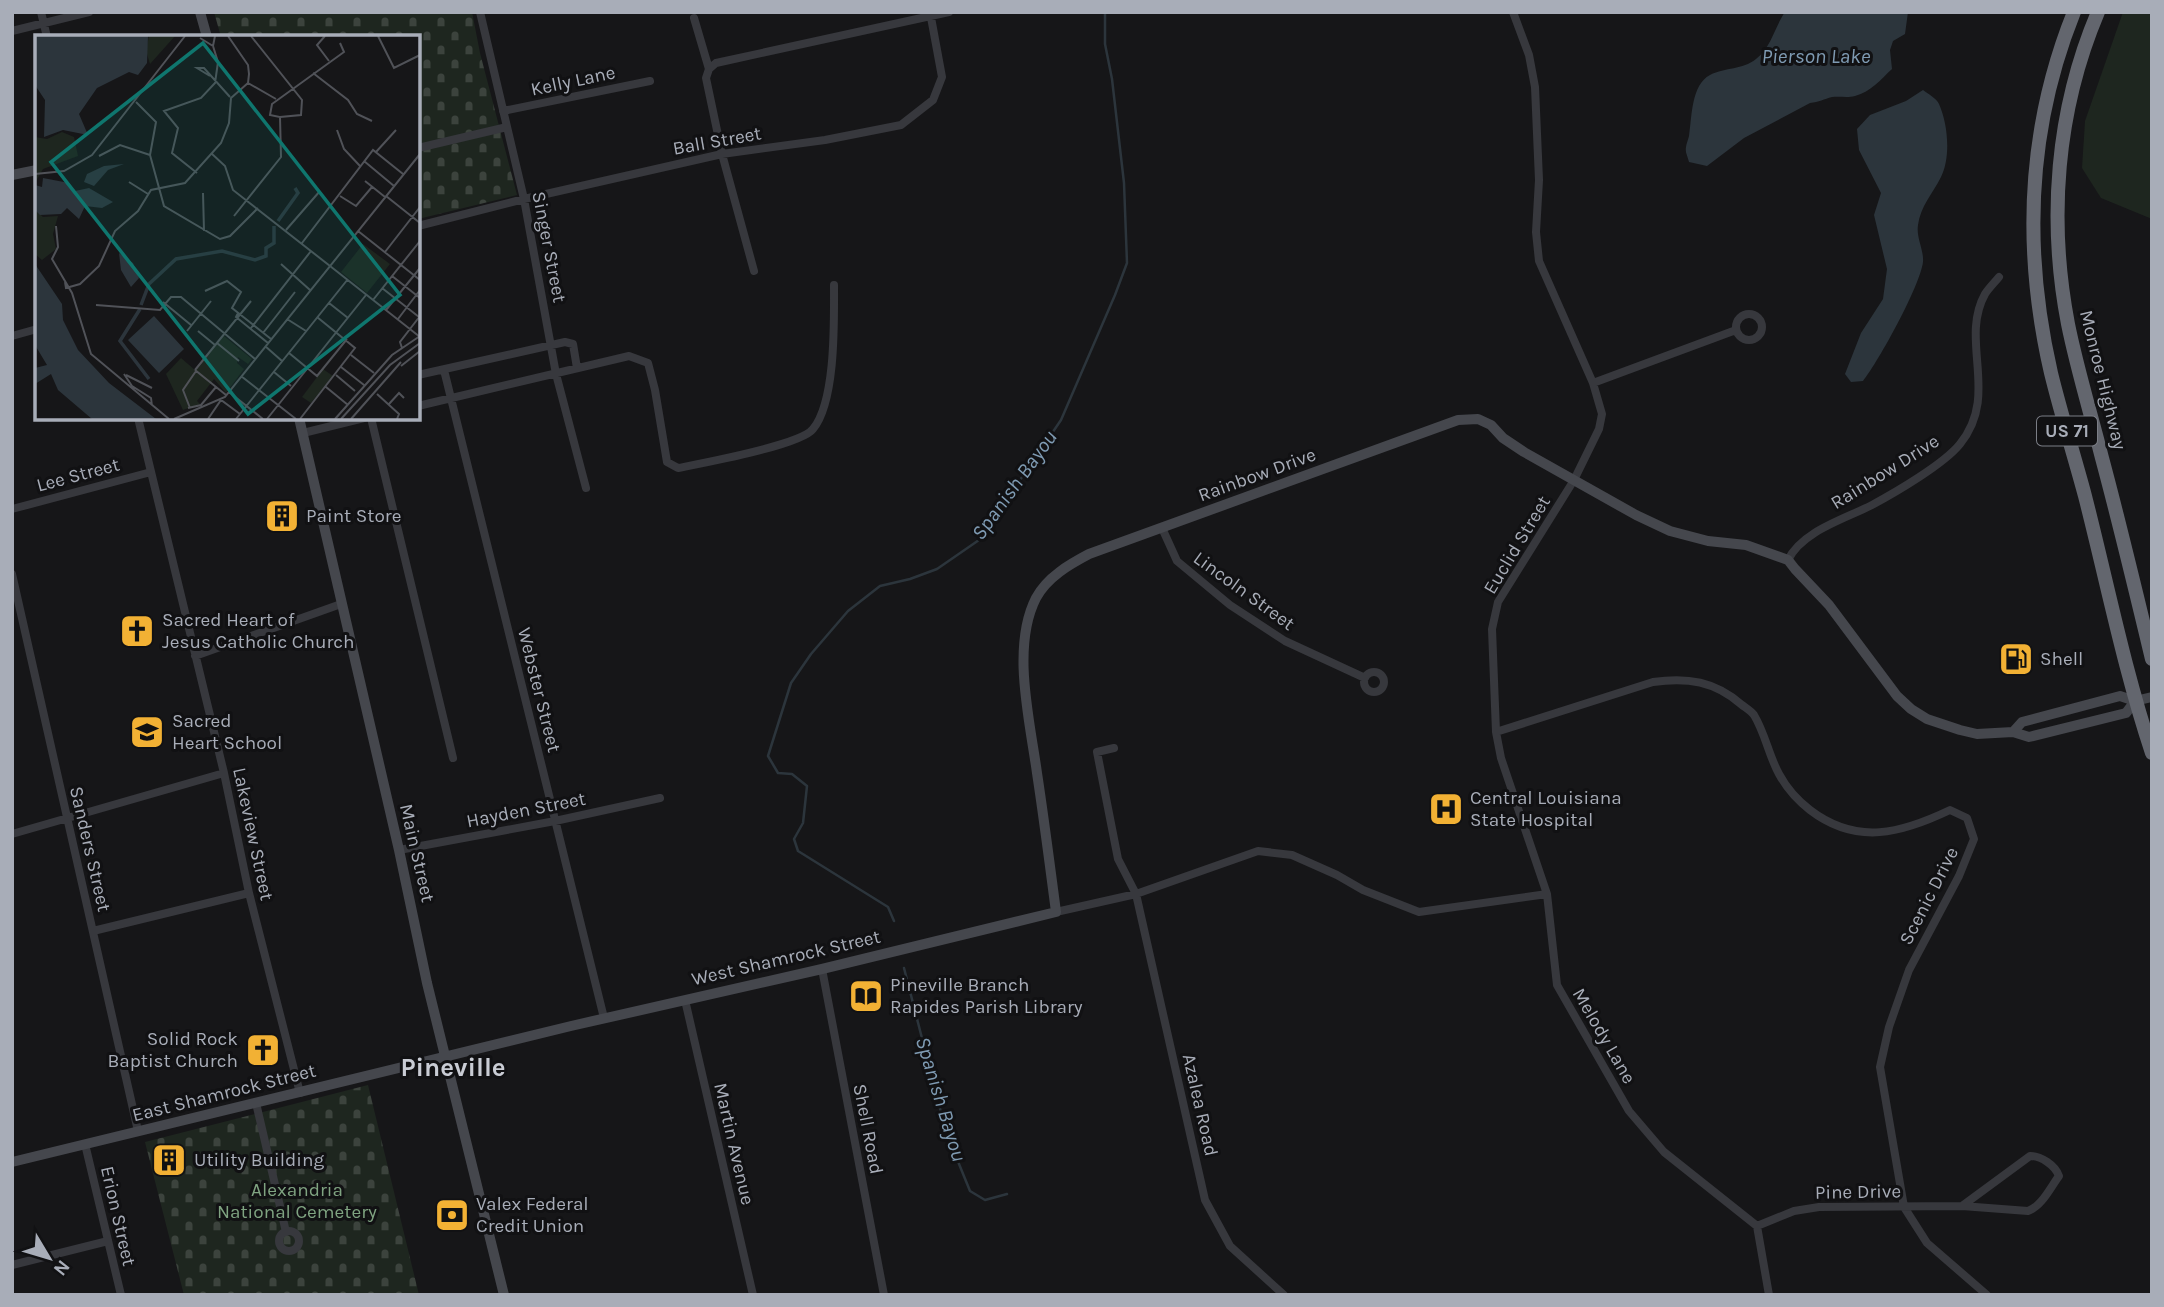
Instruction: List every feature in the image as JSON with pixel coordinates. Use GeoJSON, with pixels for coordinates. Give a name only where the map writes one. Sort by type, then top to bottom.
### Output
{"type":"FeatureCollection","features":[{"type":"Feature","properties":{"kind":"highway","name":"US 71"},"geometry":{"type":"LineString","coordinates":[[2074,12],[2045,103],[2035,166],[2033,248],[2040,315],[2052,375],[2085,496],[2135,701],[2152,753]]}},
{"type":"Feature","properties":{"kind":"highway","name":"Monroe Highway"},"geometry":{"type":"LineString","coordinates":[[2098,12],[2082,56],[2069,106],[2057,192],[2058,251],[2072,342],[2132,571],[2152,659]]}},
{"type":"Feature","properties":{"kind":"street"},"geometry":{"type":"LineString","coordinates":[[41,12],[47,35]]}},
{"type":"Feature","properties":{"kind":"street"},"geometry":{"type":"LineString","coordinates":[[12,31],[89,12]]}},
{"type":"Feature","properties":{"kind":"street"},"geometry":{"type":"LineString","coordinates":[[200,12],[206,35]]}},
{"type":"Feature","properties":{"kind":"street","name":"Singer Street"},"geometry":{"type":"LineString","coordinates":[[480,12],[524,199],[556,374],[586,488]]}},
{"type":"Feature","properties":{"kind":"street"},"geometry":{"type":"LineString","coordinates":[[754,271],[722,154],[706,78],[709,69],[716,63],[949,12]]}},
{"type":"Feature","properties":{"kind":"street","name":"Euclid Street"},"geometry":{"type":"LineString","coordinates":[[1496,732],[1492,629],[1498,602],[1574,480],[1598,429],[1602,414],[1593,383],[1539,261],[1536,232],[1539,180],[1535,87],[1530,55],[1513,12]]}},
{"type":"Feature","properties":{"kind":"street","name":"Ball Street"},"geometry":{"type":"LineString","coordinates":[[420,225],[722,154],[825,141],[901,125],[933,100],[943,77],[931,15]]}},
{"type":"Feature","properties":{"kind":"street"},"geometry":{"type":"LineString","coordinates":[[694,18],[709,69]]}},
{"type":"Feature","properties":{"kind":"street","name":"Kelly Lane"},"geometry":{"type":"LineString","coordinates":[[503,111],[650,81]]}},
{"type":"Feature","properties":{"kind":"street"},"geometry":{"type":"LineString","coordinates":[[420,148],[507,127]]}},
{"type":"Feature","properties":{"kind":"street"},"geometry":{"type":"LineString","coordinates":[[12,175],[35,170]]}},
{"type":"Feature","properties":{"kind":"street","name":"Rainbow Drive"},"geometry":{"type":"LineString","coordinates":[[1056,912],[1025,683],[1024,645],[1037,597],[1051,579],[1069,565],[1089,554],[1458,420],[1478,419],[1490,425],[1524,452],[1636,515],[1670,531],[1708,541],[1746,545],[1788,559],[1793,548],[1812,535],[1875,503],[1945,459],[1967,435],[1979,403],[1976,340],[1979,311],[1986,293],[1999,277]]}},
{"type":"Feature","properties":{"kind":"street"},"geometry":{"type":"LineString","coordinates":[[420,406],[629,356],[648,363],[667,462],[678,468],[794,440],[813,430],[823,410],[832,361],[834,285]]}},
{"type":"Feature","properties":{"kind":"street"},"geometry":{"type":"LineString","coordinates":[[12,336],[35,330]]}},
{"type":"Feature","properties":{"kind":"street"},"geometry":{"type":"LineString","coordinates":[[1593,383],[1736,330]]}},
{"type":"Feature","properties":{"kind":"street"},"geometry":{"type":"LineString","coordinates":[[420,375],[565,342],[573,344],[577,368]]}},
{"type":"Feature","properties":{"kind":"street","name":"Webster Street"},"geometry":{"type":"LineString","coordinates":[[444,370],[604,1018]]}},
{"type":"Feature","properties":{"kind":"street","name":"Lakeview Street"},"geometry":{"type":"LineString","coordinates":[[138,420],[224,773],[249,893],[300,1093]]}},
{"type":"Feature","properties":{"kind":"street","name":"Main Street"},"geometry":{"type":"LineString","coordinates":[[300,420],[445,1058],[504,1295]]}},
{"type":"Feature","properties":{"kind":"street"},"geometry":{"type":"LineString","coordinates":[[303,433],[356,420]]}},
{"type":"Feature","properties":{"kind":"street"},"geometry":{"type":"LineString","coordinates":[[371,420],[453,758]]}},
{"type":"Feature","properties":{"kind":"street","name":"Lee Street"},"geometry":{"type":"LineString","coordinates":[[12,509],[151,472]]}},
{"type":"Feature","properties":{"kind":"street","name":"Lincoln Street"},"geometry":{"type":"LineString","coordinates":[[1162,528],[1177,561],[1230,605],[1285,641],[1365,678]]}},
{"type":"Feature","properties":{"kind":"street"},"geometry":{"type":"LineString","coordinates":[[1788,559],[1794,569],[1829,605],[1885,682],[1911,709],[1927,719],[1977,734],[2013,732],[2029,737],[2126,713],[2135,701]]}},
{"type":"Feature","properties":{"kind":"street","name":"Sanders Street"},"geometry":{"type":"LineString","coordinates":[[12,574],[138,1132]]}},
{"type":"Feature","properties":{"kind":"street"},"geometry":{"type":"LineString","coordinates":[[195,656],[341,604]]}},
{"type":"Feature","properties":{"kind":"street","name":"Scenic Drive"},"geometry":{"type":"LineString","coordinates":[[1496,732],[1653,682],[1678,679],[1705,682],[1731,696],[1754,715],[1779,776],[1794,797],[1821,818],[1852,832],[1888,833],[1923,823],[1950,810],[1967,818],[1974,839],[1959,876],[1909,970],[1889,1027],[1880,1067],[1904,1207],[1927,1243],[1987,1295]]}},
{"type":"Feature","properties":{"kind":"street"},"geometry":{"type":"LineString","coordinates":[[2013,732],[2022,722],[2120,696],[2135,701],[2152,697]]}},
{"type":"Feature","properties":{"kind":"street","name":"Melody Lane"},"geometry":{"type":"LineString","coordinates":[[1496,732],[1501,758],[1547,894],[1557,985],[1629,1111],[1664,1152],[1757,1226]]}},
{"type":"Feature","properties":{"kind":"street","name":"Azalea Road"},"geometry":{"type":"LineString","coordinates":[[1114,748],[1097,752],[1118,859],[1136,894],[1205,1200],[1230,1246],[1284,1295]]}},
{"type":"Feature","properties":{"kind":"street"},"geometry":{"type":"LineString","coordinates":[[12,834],[224,773]]}},
{"type":"Feature","properties":{"kind":"street","name":"Hayden Street"},"geometry":{"type":"LineString","coordinates":[[399,850],[660,798]]}},
{"type":"Feature","properties":{"kind":"street","name":"West Shamrock Street"},"geometry":{"type":"LineString","coordinates":[[445,1058],[604,1018],[1136,894],[1258,851],[1292,856],[1337,874],[1374,895],[1419,912],[1547,894]]}},
{"type":"Feature","properties":{"kind":"street"},"geometry":{"type":"LineString","coordinates":[[93,931],[249,893]]}},
{"type":"Feature","properties":{"kind":"street","name":"Shell Road"},"geometry":{"type":"LineString","coordinates":[[822,969],[884,1295]]}},
{"type":"Feature","properties":{"kind":"street","name":"Martin Avenue"},"geometry":{"type":"LineString","coordinates":[[685,1000],[753,1295]]}},
{"type":"Feature","properties":{"kind":"street","name":"East Shamrock Street"},"geometry":{"type":"LineString","coordinates":[[12,1162],[445,1058]]}},
{"type":"Feature","properties":{"kind":"street"},"geometry":{"type":"LineString","coordinates":[[256,1103],[286,1232]]}},
{"type":"Feature","properties":{"kind":"street","name":"Erion Street"},"geometry":{"type":"LineString","coordinates":[[85,1144],[121,1295]]}},
{"type":"Feature","properties":{"kind":"street","name":"Pine Drive"},"geometry":{"type":"LineString","coordinates":[[1757,1226],[1794,1211],[1819,1207],[1962,1206],[2028,1211],[2036,1208],[2059,1176],[2057,1170],[2039,1156],[2030,1156],[1962,1206]]}},
{"type":"Feature","properties":{"kind":"street"},"geometry":{"type":"LineString","coordinates":[[1757,1226],[1769,1295]]}},
{"type":"Feature","properties":{"kind":"street"},"geometry":{"type":"LineString","coordinates":[[12,1265],[108,1241]]}},
{"type":"Feature","properties":{"kind":"green space"},"geometry":{"type":"Polygon","coordinates":[[[214,12],[472,12],[517,195],[420,219],[420,35],[220,35],[214,12]]]}},
{"type":"Feature","properties":{"kind":"green space"},"geometry":{"type":"Polygon","coordinates":[[[2123,12],[2152,12],[2152,219],[2101,198],[2082,168],[2085,121],[2123,12]]]}},
{"type":"Feature","properties":{"kind":"green space","name":"Alexandria National Cemetery"},"geometry":{"type":"Polygon","coordinates":[[[368,1085],[419,1295],[184,1295],[145,1142],[368,1085]]]}},
{"type":"Feature","properties":{"kind":"water","name":"Pierson Lake"},"geometry":{"type":"Polygon","coordinates":[[[1785,12],[1908,12],[1905,34],[1893,41],[1890,50],[1892,69],[1871,88],[1855,96],[1832,97],[1810,103],[1744,138],[1707,166],[1689,162],[1686,148],[1699,86],[1710,75],[1756,59],[1769,43],[1785,12]]]}},
{"type":"Feature","properties":{"kind":"water"},"geometry":{"type":"Polygon","coordinates":[[[1923,90],[1939,104],[1946,131],[1947,150],[1941,177],[1919,218],[1918,235],[1923,262],[1907,305],[1879,357],[1863,381],[1851,382],[1845,374],[1861,333],[1883,299],[1887,269],[1874,215],[1881,193],[1859,150],[1857,129],[1870,115],[1906,101],[1923,90]]]}},
{"type":"Feature","properties":{"kind":"waterway","name":"Spanish Bayou"},"geometry":{"type":"LineString","coordinates":[[894,921],[888,907],[798,851],[794,839],[803,823],[807,786],[792,774],[778,773],[768,756],[791,683],[811,654],[848,611],[880,586],[937,569],[979,540],[1061,420],[1127,263],[1124,183],[1112,79],[1105,44],[1105,12]]}},
{"type":"Feature","properties":{"kind":"waterway","name":"Spanish Bayou"},"geometry":{"type":"LineString","coordinates":[[904,968],[946,1132],[970,1191],[985,1200],[1007,1194]]}},
{"type":"Feature","properties":{"kind":"place","name":"Paint Store"},"geometry":{"type":"Point","coordinates":[282,516]}},
{"type":"Feature","properties":{"kind":"place","name":"Sacred Heart of Jesus Catholic Church"},"geometry":{"type":"Point","coordinates":[137,631]}},
{"type":"Feature","properties":{"kind":"place","name":"Shell"},"geometry":{"type":"Point","coordinates":[2016,659]}},
{"type":"Feature","properties":{"kind":"place","name":"Sacred Heart School"},"geometry":{"type":"Point","coordinates":[147,732]}},
{"type":"Feature","properties":{"kind":"place","name":"Central Louisiana State Hospital"},"geometry":{"type":"Point","coordinates":[1446,809]}},
{"type":"Feature","properties":{"kind":"place","name":"Pineville Branch Rapides Parish Library"},"geometry":{"type":"Point","coordinates":[866,996]}},
{"type":"Feature","properties":{"kind":"place","name":"Solid Rock Baptist Church"},"geometry":{"type":"Point","coordinates":[263,1050]}},
{"type":"Feature","properties":{"kind":"place","name":"Utility Building"},"geometry":{"type":"Point","coordinates":[169,1160]}},
{"type":"Feature","properties":{"kind":"place","name":"Valex Federal Credit Union"},"geometry":{"type":"Point","coordinates":[452,1215]}},
{"type":"Feature","properties":{"kind":"district","name":"Pineville"},"geometry":{"type":"Point","coordinates":[453,1067]}}]}
